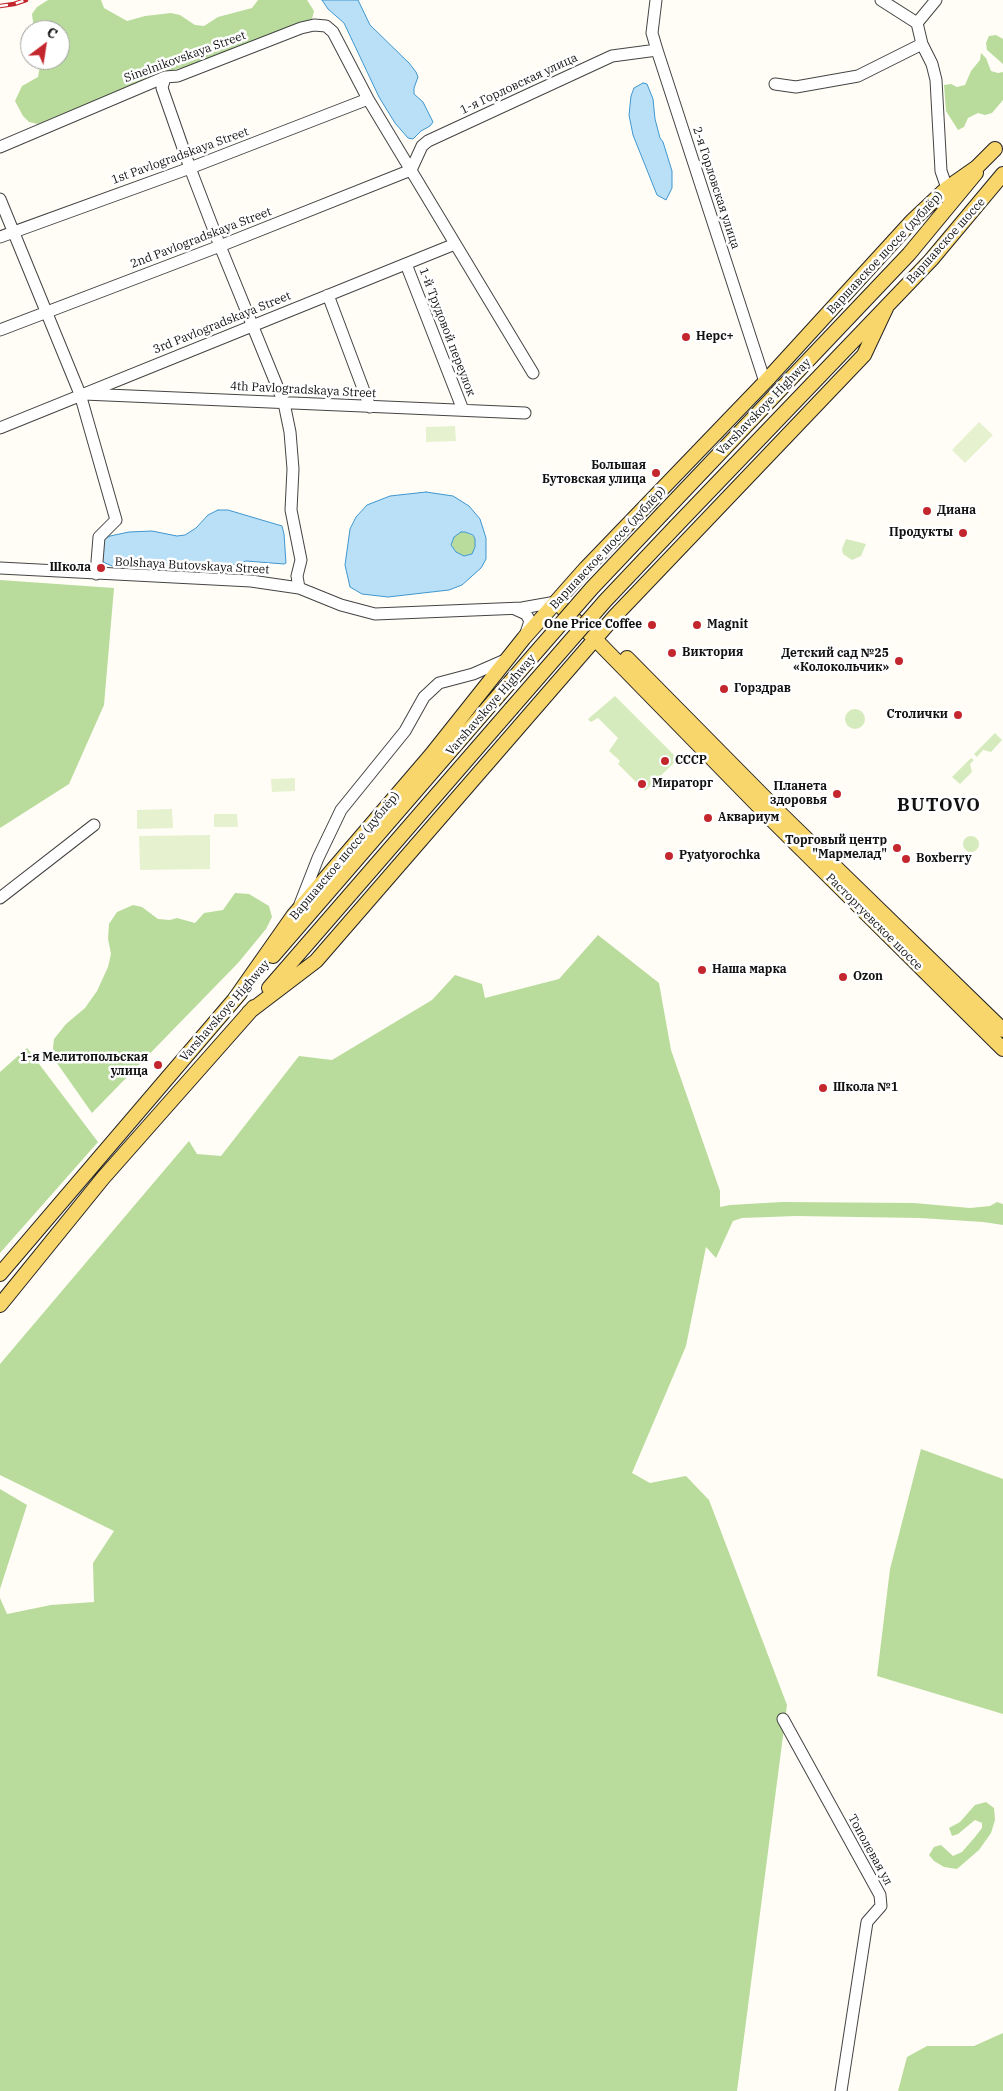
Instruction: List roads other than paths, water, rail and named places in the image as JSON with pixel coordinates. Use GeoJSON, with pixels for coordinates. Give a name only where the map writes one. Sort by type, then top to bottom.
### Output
{"type":"FeatureCollection","features":[{"type":"Feature","properties":{"kind":"main road","name":"Варшавское шоссе (дублёр)"},"geometry":{"type":"LineString","coordinates":[[234,1000],[293,916],[430,755],[506,659],[586,568],[765,382],[913,220],[947,188],[977,167],[999,144]]}},
{"type":"Feature","properties":{"kind":"main road","name":"Varshavskoye Highway"},"geometry":{"type":"LineString","coordinates":[[0,1274],[234,1000],[592,588],[909,254],[999,144]]}},
{"type":"Feature","properties":{"kind":"main road","name":"Варшавское шоссе"},"geometry":{"type":"LineString","coordinates":[[887,306],[931,260],[1003,174]]}},
{"type":"Feature","properties":{"kind":"main road","name":"Varshavskoye Highway"},"geometry":{"type":"LineString","coordinates":[[0,1305],[103,1178],[605,601],[887,306]]}},
{"type":"Feature","properties":{"kind":"main road"},"geometry":{"type":"LineString","coordinates":[[249,1012],[316,961],[598,635],[864,356],[887,306]]}},
{"type":"Feature","properties":{"kind":"main road"},"geometry":{"type":"LineString","coordinates":[[556,602],[598,635]]}},
{"type":"Feature","properties":{"kind":"main road","name":"Расторгуевское шоссе"},"geometry":{"type":"LineString","coordinates":[[598,635],[1003,1030]]}},
{"type":"Feature","properties":{"kind":"main road","name":"Расторгуевское шоссе"},"geometry":{"type":"LineString","coordinates":[[598,635],[768,816],[1003,1049]]}},
{"type":"Feature","properties":{"kind":"street","name":"2-я Горловская улица"},"geometry":{"type":"LineString","coordinates":[[656,0],[652,33],[765,382]]}},
{"type":"Feature","properties":{"kind":"street"},"geometry":{"type":"LineString","coordinates":[[881,0],[917,23],[922,44],[932,64],[936,80],[941,170],[947,188]]}},
{"type":"Feature","properties":{"kind":"street"},"geometry":{"type":"LineString","coordinates":[[917,23],[936,0]]}},
{"type":"Feature","properties":{"kind":"street","name":"Sinelnikovskaya Street"},"geometry":{"type":"LineString","coordinates":[[0,147],[165,77],[178,76],[301,28],[314,25],[326,26],[333,32],[368,99]]}},
{"type":"Feature","properties":{"kind":"street"},"geometry":{"type":"LineString","coordinates":[[775,84],[796,87],[858,76],[922,44]]}},
{"type":"Feature","properties":{"kind":"street","name":"1-я Горловская улица"},"geometry":{"type":"LineString","coordinates":[[411,170],[422,146],[428,141],[612,56],[657,50]]}},
{"type":"Feature","properties":{"kind":"street"},"geometry":{"type":"LineString","coordinates":[[165,77],[162,88],[190,168],[284,403],[290,432],[293,469],[291,510],[301,560],[297,576],[299,588]]}},
{"type":"Feature","properties":{"kind":"street"},"geometry":{"type":"LineString","coordinates":[[368,99],[533,373]]}},
{"type":"Feature","properties":{"kind":"street","name":"1st Pavlogradskaya Street"},"geometry":{"type":"LineString","coordinates":[[0,237],[190,168],[368,99]]}},
{"type":"Feature","properties":{"kind":"street","name":"2nd Pavlogradskaya Street"},"geometry":{"type":"LineString","coordinates":[[0,330],[220,246],[411,170]]}},
{"type":"Feature","properties":{"kind":"street"},"geometry":{"type":"LineString","coordinates":[[0,199],[80,394],[116,520],[99,537],[96,574]]}},
{"type":"Feature","properties":{"kind":"street","name":"3rd Pavlogradskaya Street"},"geometry":{"type":"LineString","coordinates":[[0,428],[80,394],[455,244]]}},
{"type":"Feature","properties":{"kind":"street","name":"1-й Трудовой переулок"},"geometry":{"type":"LineString","coordinates":[[406,264],[463,410]]}},
{"type":"Feature","properties":{"kind":"street"},"geometry":{"type":"LineString","coordinates":[[328,295],[370,407]]}},
{"type":"Feature","properties":{"kind":"street","name":"4th Pavlogradskaya Street"},"geometry":{"type":"LineString","coordinates":[[80,394],[525,412]]}},
{"type":"Feature","properties":{"kind":"street","name":"Bolshaya Butovskaya Street"},"geometry":{"type":"LineString","coordinates":[[0,568],[251,581],[299,588],[341,605],[375,614],[513,608],[556,602]]}},
{"type":"Feature","properties":{"kind":"street"},"geometry":{"type":"LineString","coordinates":[[513,608],[521,610],[530,621],[524,638]]}},
{"type":"Feature","properties":{"kind":"street"},"geometry":{"type":"LineString","coordinates":[[293,916],[342,810],[405,731],[424,696],[440,683],[473,674],[506,659]]}},
{"type":"Feature","properties":{"kind":"street"},"geometry":{"type":"LineString","coordinates":[[0,898],[94,825]]}},
{"type":"Feature","properties":{"kind":"street","name":"Тополевая ул"},"geometry":{"type":"LineString","coordinates":[[782,1719],[880,1896],[881,1906],[867,1922],[841,2091]]}},
{"type":"Feature","properties":{"kind":"water"},"geometry":{"type":"Polygon","coordinates":[[[322,0],[358,0],[370,25],[416,72],[418,77],[414,94],[423,102],[433,122],[413,139],[408,138],[395,123],[379,97],[344,23],[328,9],[322,0]]]}},
{"type":"Feature","properties":{"kind":"water"},"geometry":{"type":"Polygon","coordinates":[[[643,83],[647,84],[653,99],[655,119],[660,138],[672,171],[672,188],[666,200],[657,195],[633,135],[629,115],[634,88],[643,83]]]}},
{"type":"Feature","properties":{"kind":"water"},"geometry":{"type":"Polygon","coordinates":[[[426,492],[453,496],[469,506],[480,519],[486,538],[486,559],[481,568],[462,585],[449,590],[388,597],[362,594],[350,587],[345,565],[350,529],[356,517],[367,505],[390,496],[426,492]],[[461,532],[454,537],[451,545],[456,552],[464,556],[472,554],[475,547],[473,535],[461,532]]]}},
{"type":"Feature","properties":{"kind":"water"},"geometry":{"type":"Polygon","coordinates":[[[218,510],[228,510],[282,526],[286,563],[246,561],[215,570],[193,567],[152,570],[112,566],[101,561],[104,539],[110,536],[129,532],[152,531],[177,536],[185,535],[196,528],[208,515],[218,510]]]}},
{"type":"Feature","properties":{"kind":"railway"},"geometry":{"type":"LineString","coordinates":[[0,6],[26,0]]}},
{"type":"Feature","properties":{"kind":"place","name":"Нерс+"},"geometry":{"type":"Point","coordinates":[686,337]}},
{"type":"Feature","properties":{"kind":"place","name":"Большая Бутовская улица"},"geometry":{"type":"Point","coordinates":[656,473]}},
{"type":"Feature","properties":{"kind":"place","name":"Диана"},"geometry":{"type":"Point","coordinates":[927,511]}},
{"type":"Feature","properties":{"kind":"place","name":"Продукты"},"geometry":{"type":"Point","coordinates":[963,533]}},
{"type":"Feature","properties":{"kind":"place","name":"Школа"},"geometry":{"type":"Point","coordinates":[101,568]}},
{"type":"Feature","properties":{"kind":"place","name":"One Price Coffee"},"geometry":{"type":"Point","coordinates":[652,625]}},
{"type":"Feature","properties":{"kind":"place","name":"Magnit"},"geometry":{"type":"Point","coordinates":[697,625]}},
{"type":"Feature","properties":{"kind":"place","name":"Виктория"},"geometry":{"type":"Point","coordinates":[672,653]}},
{"type":"Feature","properties":{"kind":"place","name":"Детский сад №25 «Колокольчик»"},"geometry":{"type":"Point","coordinates":[899,661]}},
{"type":"Feature","properties":{"kind":"place","name":"Горздрав"},"geometry":{"type":"Point","coordinates":[724,689]}},
{"type":"Feature","properties":{"kind":"place","name":"Столички"},"geometry":{"type":"Point","coordinates":[958,715]}},
{"type":"Feature","properties":{"kind":"place","name":"СССР"},"geometry":{"type":"Point","coordinates":[665,761]}},
{"type":"Feature","properties":{"kind":"place","name":"Мираторг"},"geometry":{"type":"Point","coordinates":[642,784]}},
{"type":"Feature","properties":{"kind":"place","name":"Планета здоровья"},"geometry":{"type":"Point","coordinates":[837,794]}},
{"type":"Feature","properties":{"kind":"place","name":"Аквариум"},"geometry":{"type":"Point","coordinates":[708,818]}},
{"type":"Feature","properties":{"kind":"place","name":"Торговый центр \"Мармелад\""},"geometry":{"type":"Point","coordinates":[897,848]}},
{"type":"Feature","properties":{"kind":"place","name":"Pyatyorochka"},"geometry":{"type":"Point","coordinates":[669,856]}},
{"type":"Feature","properties":{"kind":"place","name":"Boxberry"},"geometry":{"type":"Point","coordinates":[906,859]}},
{"type":"Feature","properties":{"kind":"place","name":"Наша марка"},"geometry":{"type":"Point","coordinates":[702,970]}},
{"type":"Feature","properties":{"kind":"place","name":"Ozon"},"geometry":{"type":"Point","coordinates":[843,977]}},
{"type":"Feature","properties":{"kind":"place","name":"1-я Мелитопольская улица"},"geometry":{"type":"Point","coordinates":[158,1065]}},
{"type":"Feature","properties":{"kind":"place","name":"Школа №1"},"geometry":{"type":"Point","coordinates":[823,1088]}},
{"type":"Feature","properties":{"kind":"district","name":"BUTOVO"},"geometry":{"type":"Point","coordinates":[939,806]}}]}
